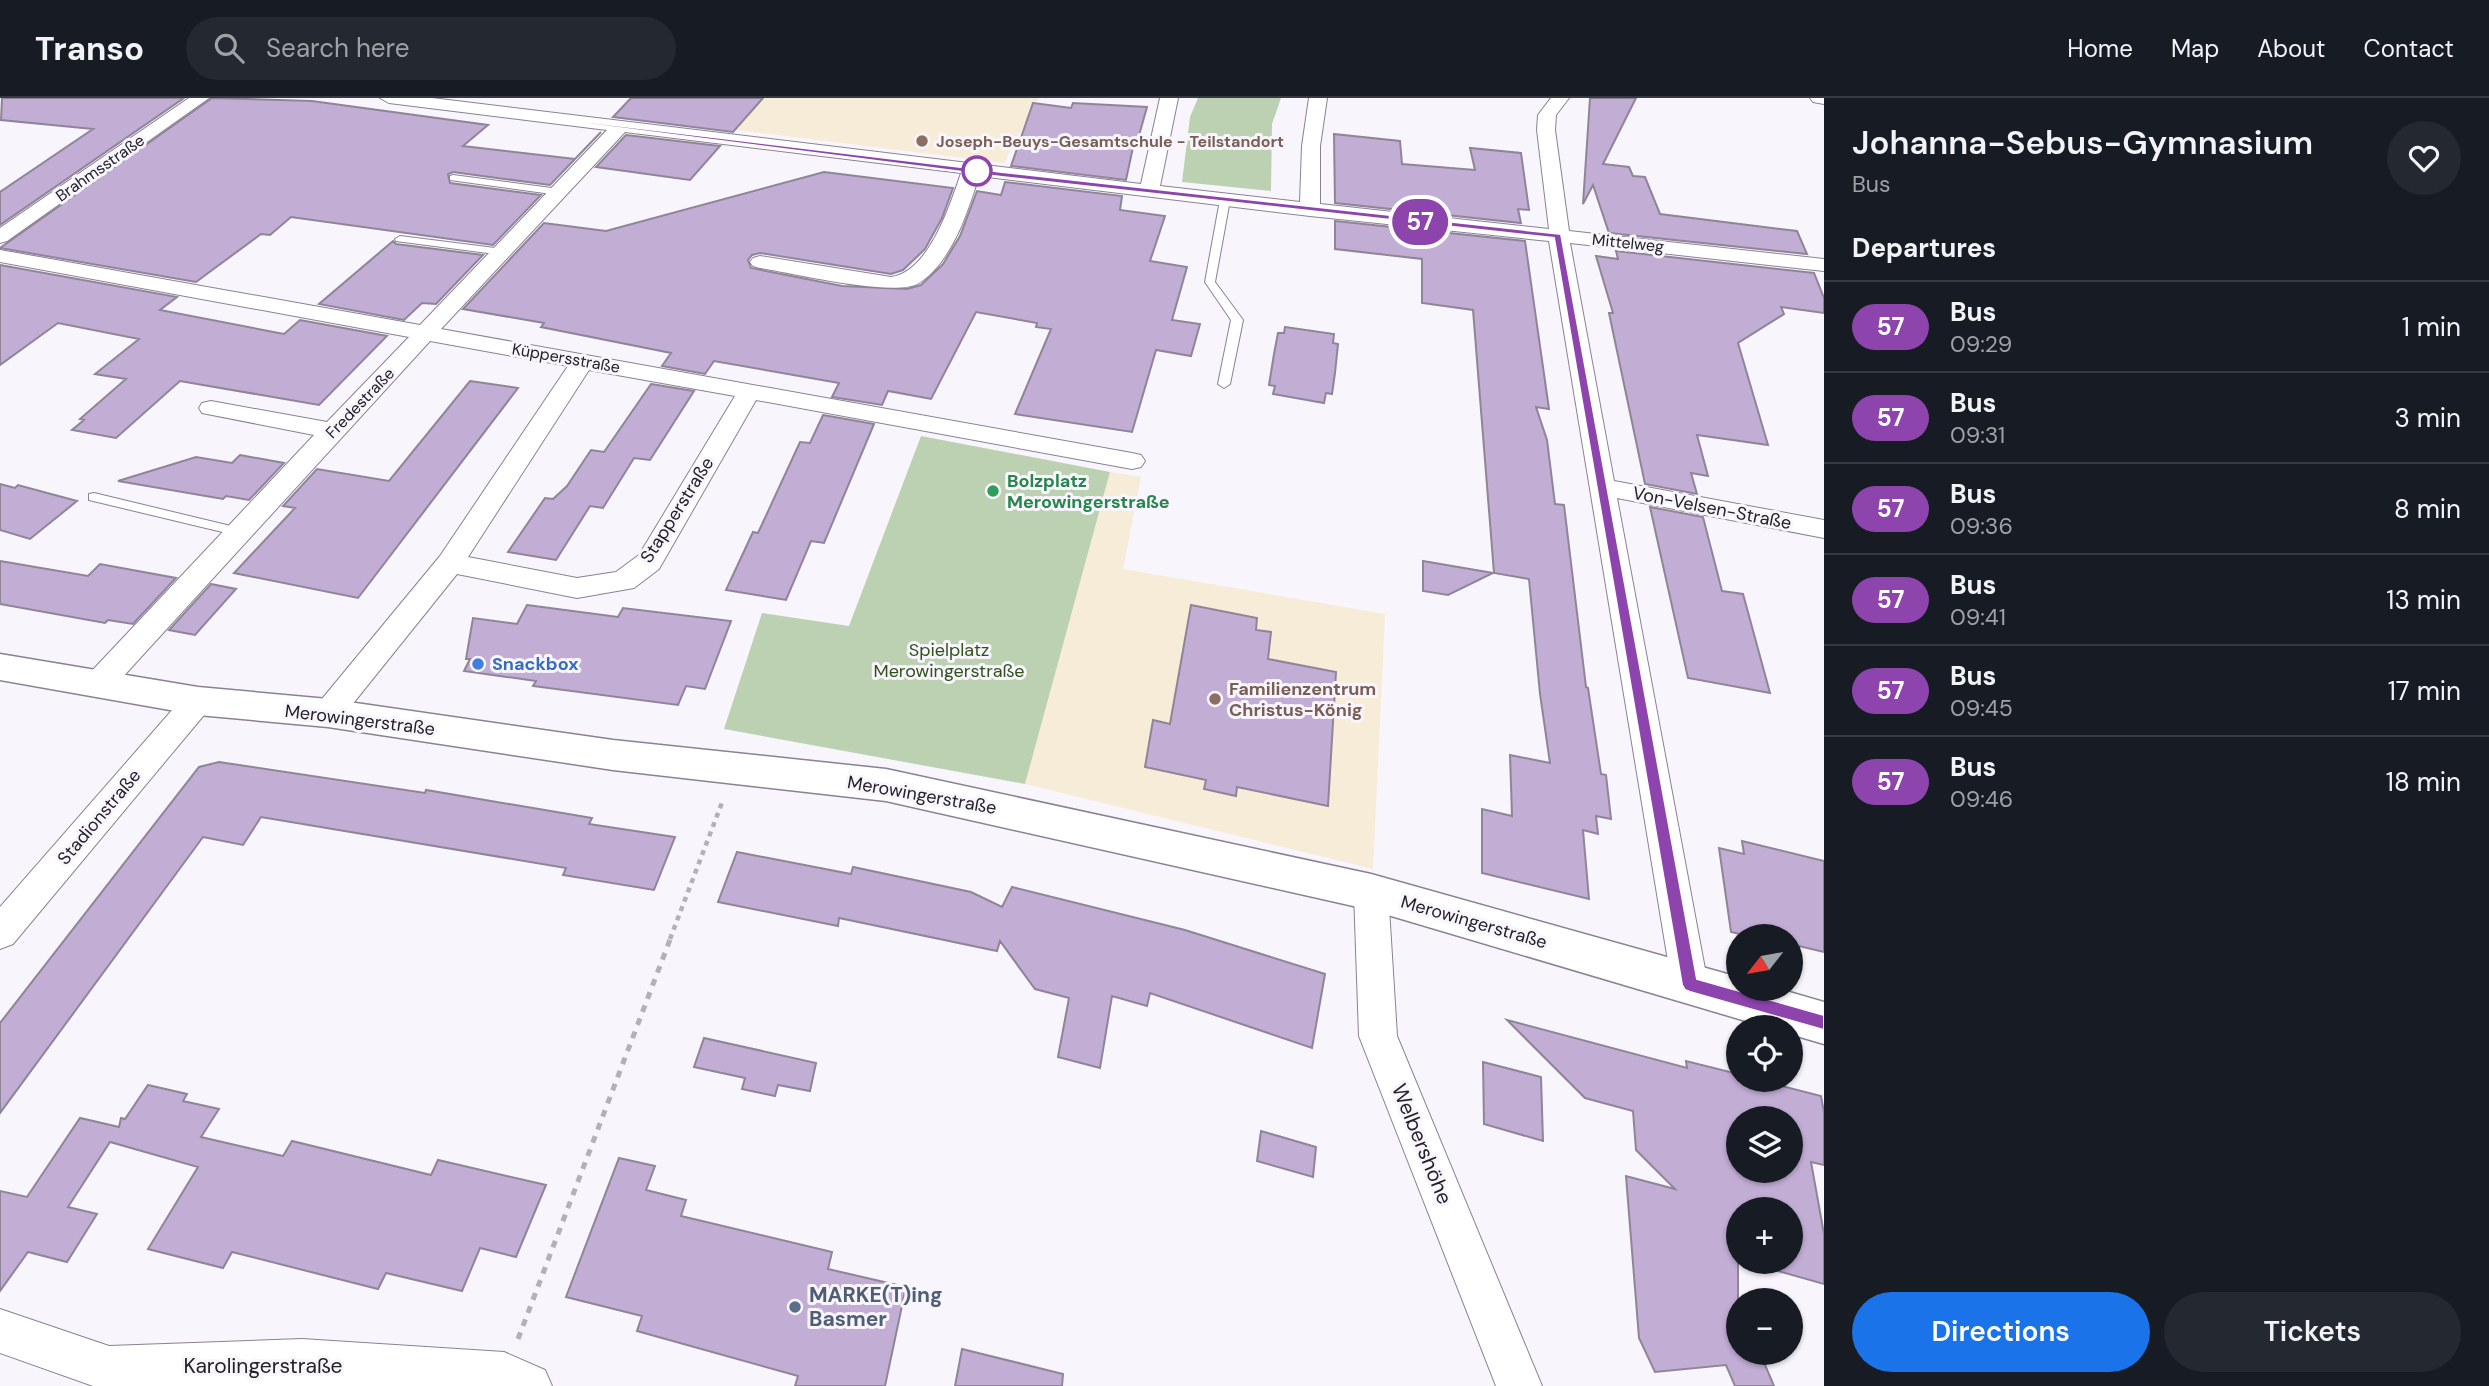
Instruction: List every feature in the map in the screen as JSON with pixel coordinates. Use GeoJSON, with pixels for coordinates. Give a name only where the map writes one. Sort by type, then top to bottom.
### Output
{"type":"FeatureCollection","features":[{"type":"Feature","properties":{"kind":"street","name":"Brahmsstraße"},"geometry":{"type":"LineString","coordinates":[[0,237],[200,98]]}},
{"type":"Feature","properties":{"kind":"street","name":"Mittelweg"},"geometry":{"type":"LineString","coordinates":[[389,98],[432,100],[971,171],[1824,265]]}},
{"type":"Feature","properties":{"kind":"street"},"geometry":{"type":"LineString","coordinates":[[524,113],[543,98]]}},
{"type":"Feature","properties":{"kind":"street"},"geometry":{"type":"LineString","coordinates":[[1149,191],[1168,98]]}},
{"type":"Feature","properties":{"kind":"street"},"geometry":{"type":"LineString","coordinates":[[1310,210],[1311,146],[1318,98]]}},
{"type":"Feature","properties":{"kind":"street"},"geometry":{"type":"LineString","coordinates":[[1560,98],[1547,115],[1546,130],[1559,226],[1558,236],[1690,985]]}},
{"type":"Feature","properties":{"kind":"street","name":"Fredestraße"},"geometry":{"type":"LineString","coordinates":[[99,683],[235,531],[427,334],[622,125]]}},
{"type":"Feature","properties":{"kind":"street"},"geometry":{"type":"LineString","coordinates":[[760,262],[891,284],[907,281],[922,270],[933,254],[962,202],[971,171]]}},
{"type":"Feature","properties":{"kind":"street","name":"Küppersstraße"},"geometry":{"type":"LineString","coordinates":[[0,256],[1132,461]]}},
{"type":"Feature","properties":{"kind":"street"},"geometry":{"type":"LineString","coordinates":[[328,713],[450,563],[583,361]]}},
{"type":"Feature","properties":{"kind":"street","name":"Stapperstraße"},"geometry":{"type":"LineString","coordinates":[[450,563],[577,588],[624,581],[649,562],[750,391]]}},
{"type":"Feature","properties":{"kind":"street"},"geometry":{"type":"LineString","coordinates":[[211,408],[333,431]]}},
{"type":"Feature","properties":{"kind":"street","name":"Von-Velsen-Straße"},"geometry":{"type":"LineString","coordinates":[[1601,487],[1824,529]]}},
{"type":"Feature","properties":{"kind":"street","name":"Merowingerstraße"},"geometry":{"type":"LineString","coordinates":[[0,667],[198,701],[328,713],[613,755],[886,785],[1371,892],[1824,1023]]}},
{"type":"Feature","properties":{"kind":"street","name":"Stadionstraße"},"geometry":{"type":"LineString","coordinates":[[0,933],[198,701]]}},
{"type":"Feature","properties":{"kind":"street","name":"Welbershöhe"},"geometry":{"type":"LineString","coordinates":[[1371,892],[1378,1036],[1519,1386]]}},
{"type":"Feature","properties":{"kind":"street","name":"Karolingerstraße"},"geometry":{"type":"LineString","coordinates":[[0,1331],[109,1369],[517,1381]]}},
{"type":"Feature","properties":{"kind":"lane"},"geometry":{"type":"LineString","coordinates":[[453,178],[559,192]]}},
{"type":"Feature","properties":{"kind":"lane"},"geometry":{"type":"LineString","coordinates":[[1224,200],[1210,282],[1237,320],[1224,384]]}},
{"type":"Feature","properties":{"kind":"lane"},"geometry":{"type":"LineString","coordinates":[[401,239],[503,252]]}},
{"type":"Feature","properties":{"kind":"lane"},"geometry":{"type":"LineString","coordinates":[[94,497],[235,531]]}},
{"type":"Feature","properties":{"kind":"path"},"geometry":{"type":"LineString","coordinates":[[517,1381],[735,769]]}},
{"type":"Feature","properties":{"kind":"shaded area","name":"Joseph-Beuys-Gesamtschule - Teilstandort"},"geometry":{"type":"Polygon","coordinates":[[[675,98],[1038,98],[1004,163],[653,120],[675,98]]]}},
{"type":"Feature","properties":{"kind":"shaded area","name":"Familienzentrum Christus-König"},"geometry":{"type":"Polygon","coordinates":[[[1110,472],[1141,477],[1123,569],[1385,614],[1373,869],[1025,784],[1110,472]]]}},
{"type":"Feature","properties":{"kind":"green space"},"geometry":{"type":"Polygon","coordinates":[[[1198,98],[1281,98],[1272,124],[1271,191],[1182,182],[1190,117],[1198,98]]]}},
{"type":"Feature","properties":{"kind":"green space","name":"Spielplatz Merowingerstraße"},"geometry":{"type":"Polygon","coordinates":[[[921,436],[1110,472],[1025,784],[724,729],[762,613],[849,626],[921,436]]]}},
{"type":"Feature","properties":{"kind":"building"},"geometry":{"type":"Polygon","coordinates":[[[2,98],[184,98],[0,225],[0,192],[93,129],[1,120],[2,98]]]}},
{"type":"Feature","properties":{"kind":"building"},"geometry":{"type":"Polygon","coordinates":[[[212,98],[312,101],[488,125],[463,146],[575,159],[601,132],[550,185],[453,172],[448,174],[450,183],[541,195],[493,245],[291,217],[270,235],[261,234],[196,282],[0,248],[212,98]]]}},
{"type":"Feature","properties":{"kind":"building"},"geometry":{"type":"Polygon","coordinates":[[[631,98],[763,98],[733,132],[613,117],[631,98]]]}},
{"type":"Feature","properties":{"kind":"building"},"geometry":{"type":"Polygon","coordinates":[[[1590,98],[1636,98],[1603,164],[1629,167],[1633,176],[1645,177],[1660,214],[1797,231],[1807,254],[1609,233],[1593,185],[1583,204],[1590,98]]]}},
{"type":"Feature","properties":{"kind":"building"},"geometry":{"type":"Polygon","coordinates":[[[1033,103],[1071,108],[1073,103],[1147,107],[1138,139],[1135,138],[1126,180],[1011,166],[1033,103]]]}},
{"type":"Feature","properties":{"kind":"building"},"geometry":{"type":"Polygon","coordinates":[[[1334,134],[1400,141],[1402,164],[1475,170],[1470,148],[1521,153],[1529,210],[1518,209],[1521,223],[1335,203],[1334,134]]]}},
{"type":"Feature","properties":{"kind":"building"},"geometry":{"type":"Polygon","coordinates":[[[626,135],[720,146],[690,180],[596,167],[626,135]]]}},
{"type":"Feature","properties":{"kind":"building"},"geometry":{"type":"Polygon","coordinates":[[[824,172],[953,188],[942,218],[925,249],[903,270],[891,274],[760,253],[752,255],[748,260],[751,268],[842,286],[907,289],[921,285],[943,264],[960,236],[977,191],[1001,195],[1005,182],[1122,196],[1120,210],[1165,216],[1150,261],[1187,267],[1172,320],[1200,324],[1191,356],[1156,350],[1132,432],[1015,414],[1051,329],[1036,327],[1037,323],[976,312],[931,399],[888,391],[882,405],[832,397],[839,383],[714,361],[705,374],[662,366],[671,353],[541,327],[544,323],[463,309],[544,223],[606,231],[824,172]]]}},
{"type":"Feature","properties":{"kind":"building"},"geometry":{"type":"Polygon","coordinates":[[[1335,221],[1525,241],[1549,409],[1536,407],[1547,440],[1555,504],[1564,505],[1586,687],[1601,774],[1606,775],[1611,819],[1596,816],[1598,834],[1583,830],[1589,899],[1482,873],[1482,809],[1512,816],[1510,755],[1550,763],[1540,694],[1529,579],[1494,573],[1473,310],[1422,303],[1422,259],[1335,249],[1335,221]]]}},
{"type":"Feature","properties":{"kind":"building"},"geometry":{"type":"Polygon","coordinates":[[[393,241],[396,244],[483,255],[436,304],[422,303],[404,320],[319,304],[393,241]]]}},
{"type":"Feature","properties":{"kind":"building"},"geometry":{"type":"Polygon","coordinates":[[[1616,251],[1814,273],[1824,298],[1824,313],[1781,307],[1784,314],[1738,343],[1768,445],[1697,435],[1708,476],[1691,473],[1697,494],[1645,484],[1609,313],[1613,313],[1596,256],[1618,259],[1616,251]]]}},
{"type":"Feature","properties":{"kind":"building"},"geometry":{"type":"Polygon","coordinates":[[[0,265],[177,297],[160,310],[284,334],[300,320],[387,336],[319,405],[180,381],[116,438],[72,430],[84,420],[80,419],[126,379],[95,374],[139,339],[58,323],[0,365],[0,265]]]}},
{"type":"Feature","properties":{"kind":"building"},"geometry":{"type":"Polygon","coordinates":[[[1285,327],[1334,334],[1333,343],[1338,344],[1332,394],[1326,393],[1324,403],[1273,394],[1275,386],[1269,385],[1274,354],[1278,333],[1284,333],[1285,327]]]}},
{"type":"Feature","properties":{"kind":"building"},"geometry":{"type":"Polygon","coordinates":[[[470,381],[518,388],[358,598],[234,573],[295,508],[283,506],[317,469],[389,481],[470,381]]]}},
{"type":"Feature","properties":{"kind":"building"},"geometry":{"type":"Polygon","coordinates":[[[651,384],[694,391],[650,460],[634,458],[603,508],[590,506],[556,560],[508,552],[545,498],[553,499],[567,486],[591,450],[604,452],[651,384]]]}},
{"type":"Feature","properties":{"kind":"building"},"geometry":{"type":"Polygon","coordinates":[[[823,415],[874,424],[824,543],[811,541],[786,600],[726,590],[753,532],[758,533],[800,442],[810,443],[823,415]]]}},
{"type":"Feature","properties":{"kind":"building"},"geometry":{"type":"Polygon","coordinates":[[[240,455],[284,463],[249,500],[226,496],[223,499],[118,481],[196,457],[232,463],[240,455]]]}},
{"type":"Feature","properties":{"kind":"building"},"geometry":{"type":"Polygon","coordinates":[[[0,484],[15,488],[18,485],[77,501],[30,539],[0,530],[0,484]]]}},
{"type":"Feature","properties":{"kind":"building"},"geometry":{"type":"Polygon","coordinates":[[[1650,507],[1703,517],[1722,591],[1743,594],[1770,693],[1688,678],[1650,507]]]}},
{"type":"Feature","properties":{"kind":"building"},"geometry":{"type":"Polygon","coordinates":[[[0,561],[88,576],[100,564],[176,578],[133,624],[108,620],[105,623],[0,604],[0,561]]]}},
{"type":"Feature","properties":{"kind":"building"},"geometry":{"type":"Polygon","coordinates":[[[1423,561],[1493,573],[1448,595],[1423,591],[1423,561]]]}},
{"type":"Feature","properties":{"kind":"building"},"geometry":{"type":"Polygon","coordinates":[[[211,584],[236,589],[195,635],[169,630],[211,584]]]}},
{"type":"Feature","properties":{"kind":"building"},"geometry":{"type":"Polygon","coordinates":[[[527,605],[618,617],[623,608],[731,621],[705,689],[686,686],[678,705],[533,686],[536,681],[464,671],[470,659],[466,659],[473,618],[517,624],[527,605]]]}},
{"type":"Feature","properties":{"kind":"building"},"geometry":{"type":"Polygon","coordinates":[[[1191,605],[1257,618],[1256,630],[1271,632],[1268,659],[1336,672],[1328,806],[1237,787],[1236,796],[1204,789],[1206,780],[1145,767],[1153,720],[1170,724],[1191,605]]]}},
{"type":"Feature","properties":{"kind":"building"},"geometry":{"type":"Polygon","coordinates":[[[219,762],[425,793],[426,790],[592,818],[589,824],[675,837],[654,890],[563,875],[566,868],[261,817],[243,845],[203,837],[0,1113],[0,1023],[199,767],[219,762]]]}},
{"type":"Feature","properties":{"kind":"building"},"geometry":{"type":"Polygon","coordinates":[[[1742,841],[1824,861],[1824,952],[1803,947],[1803,924],[1730,924],[1719,848],[1744,854],[1742,841]]]}},
{"type":"Feature","properties":{"kind":"building"},"geometry":{"type":"Polygon","coordinates":[[[737,852],[851,874],[853,867],[971,892],[1002,907],[1012,887],[1185,930],[1325,974],[1312,1048],[1150,993],[1147,1006],[1112,996],[1100,1068],[1058,1057],[1069,998],[1035,989],[1000,941],[997,951],[839,918],[838,926],[718,902],[737,852]]]}},
{"type":"Feature","properties":{"kind":"building"},"geometry":{"type":"Polygon","coordinates":[[[1507,1020],[1687,1068],[1686,1061],[1726,1071],[1726,1092],[1803,1091],[1821,1096],[1824,1112],[1824,1165],[1811,1162],[1824,1234],[1824,1284],[1789,1274],[1803,1274],[1803,1197],[1726,1197],[1726,1274],[1738,1274],[1738,1288],[1726,1288],[1726,1365],[1655,1372],[1639,1338],[1626,1176],[1675,1189],[1636,1150],[1633,1111],[1585,1098],[1507,1020]]]}},
{"type":"Feature","properties":{"kind":"building"},"geometry":{"type":"Polygon","coordinates":[[[704,1038],[816,1063],[810,1091],[778,1085],[775,1096],[742,1089],[745,1078],[694,1067],[704,1038]]]}},
{"type":"Feature","properties":{"kind":"building"},"geometry":{"type":"Polygon","coordinates":[[[1483,1062],[1541,1077],[1543,1141],[1484,1124],[1483,1062]]]}},
{"type":"Feature","properties":{"kind":"building"},"geometry":{"type":"Polygon","coordinates":[[[148,1085],[187,1094],[183,1101],[219,1109],[201,1137],[283,1156],[292,1141],[431,1175],[438,1160],[546,1185],[516,1257],[480,1248],[462,1291],[386,1273],[378,1289],[232,1252],[223,1268],[148,1249],[198,1167],[110,1142],[68,1207],[97,1214],[67,1262],[28,1252],[0,1291],[0,1191],[27,1197],[80,1118],[119,1127],[121,1118],[125,1119],[148,1085]]]}},
{"type":"Feature","properties":{"kind":"building"},"geometry":{"type":"Polygon","coordinates":[[[1261,1131],[1316,1147],[1313,1177],[1257,1161],[1261,1131]]]}},
{"type":"Feature","properties":{"kind":"building"},"geometry":{"type":"Polygon","coordinates":[[[619,1158],[655,1166],[646,1190],[686,1200],[681,1216],[832,1252],[828,1269],[906,1287],[885,1386],[795,1386],[798,1376],[637,1331],[642,1316],[566,1297],[619,1158]]]}},
{"type":"Feature","properties":{"kind":"building"},"geometry":{"type":"Polygon","coordinates":[[[962,1349],[1063,1374],[1062,1386],[955,1386],[962,1349]]]}},
{"type":"Feature","properties":{"kind":"building"},"geometry":{"type":"Polygon","coordinates":[[[1726,1365],[1765,1365],[1774,1386],[1735,1386],[1726,1365]]]}},
{"type":"Feature","properties":{"kind":"bus line","name":"57"},"geometry":{"type":"LineString","coordinates":[[389,98],[622,125],[872,159],[1558,236],[1690,985],[1824,1023]]}},
{"type":"Feature","properties":{"kind":"place","name":"Joseph-Beuys-Gesamtschule - Teilstandort"},"geometry":{"type":"Point","coordinates":[922,141]}},
{"type":"Feature","properties":{"kind":"place","name":"Bolzplatz Merowingerstraße"},"geometry":{"type":"Point","coordinates":[993,491]}},
{"type":"Feature","properties":{"kind":"place","name":"Snackbox"},"geometry":{"type":"Point","coordinates":[478,664]}},
{"type":"Feature","properties":{"kind":"place","name":"Familienzentrum Christus-König"},"geometry":{"type":"Point","coordinates":[1215,699]}},
{"type":"Feature","properties":{"kind":"place","name":"MARKE(T)ing Basmer"},"geometry":{"type":"Point","coordinates":[795,1307]}}]}
